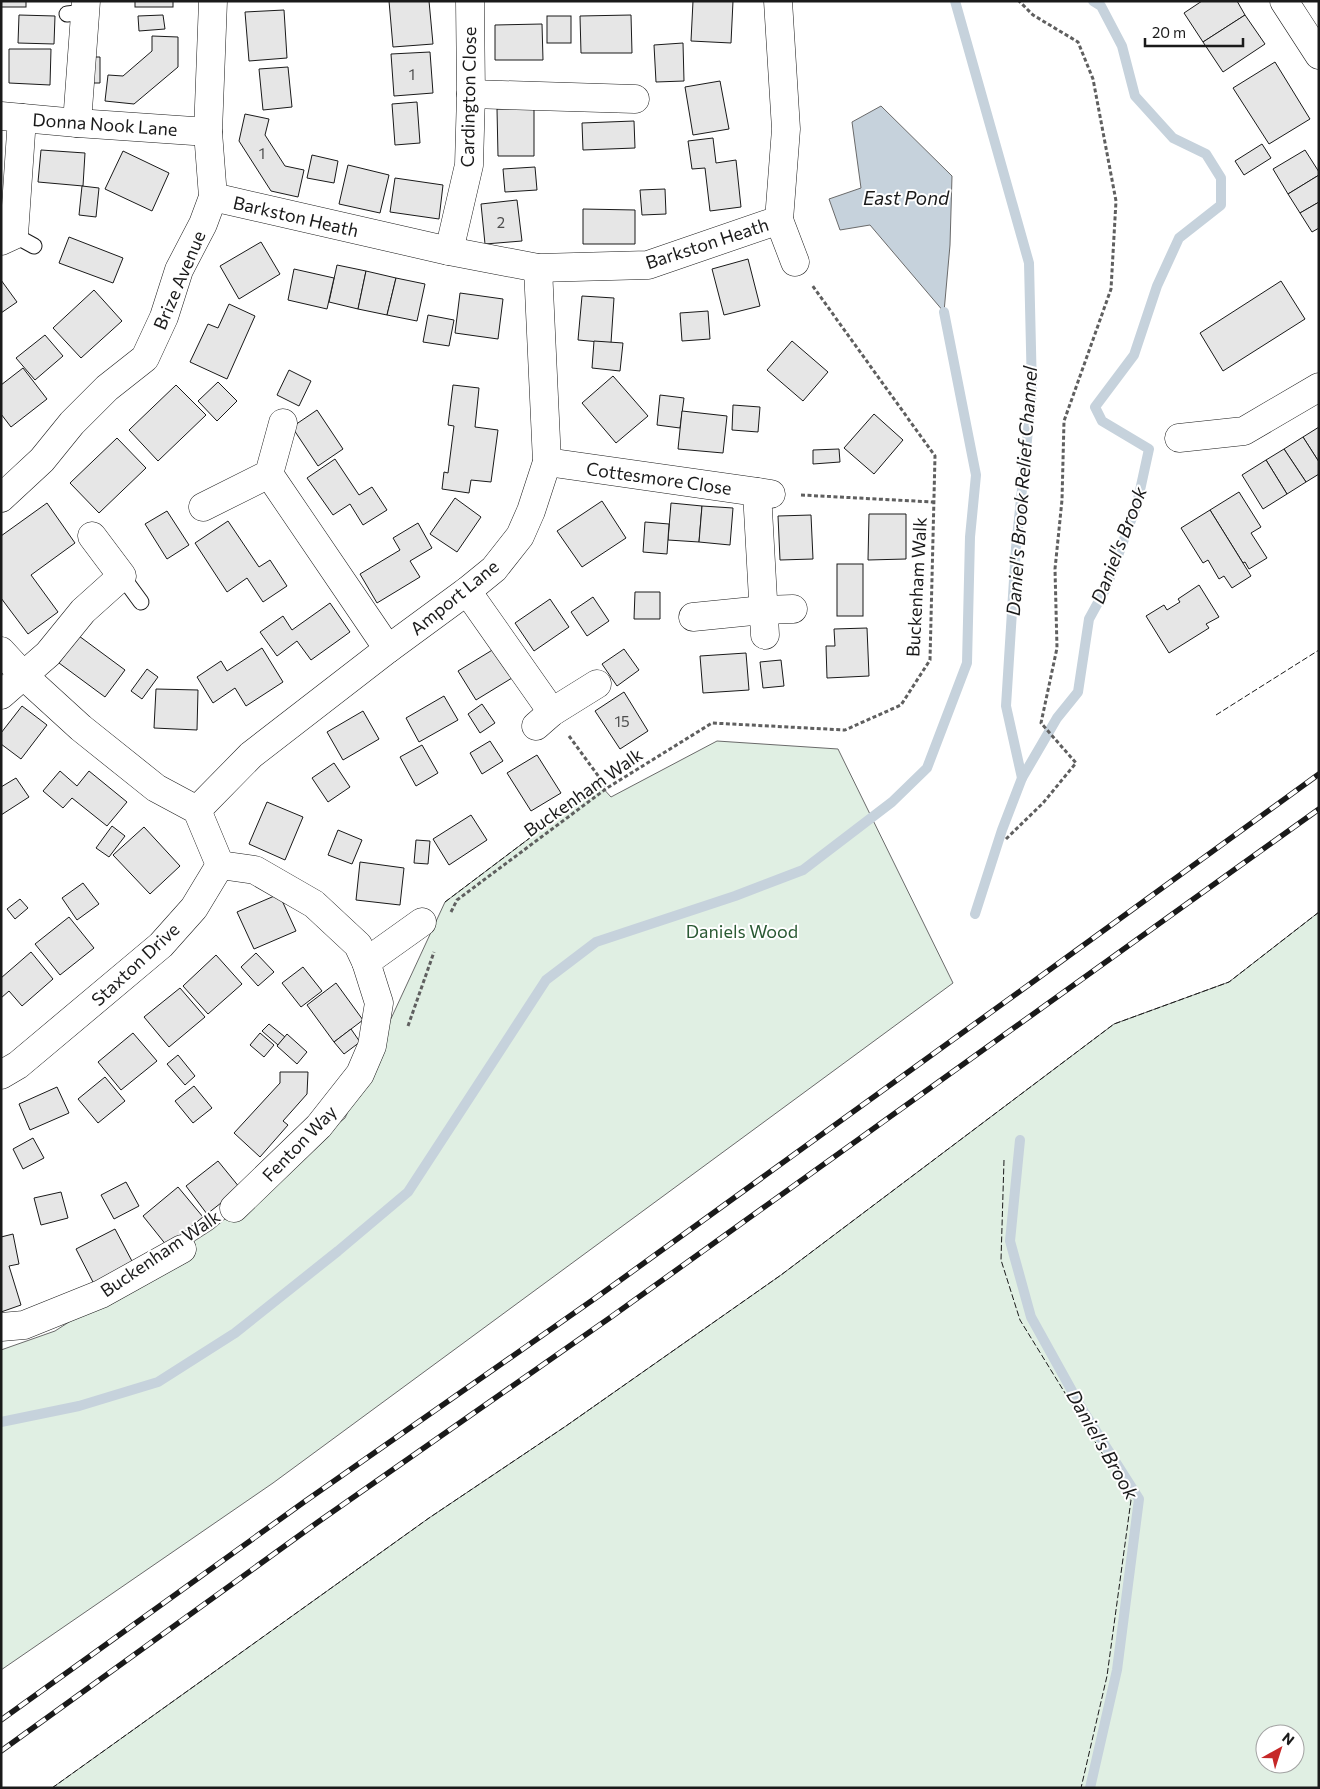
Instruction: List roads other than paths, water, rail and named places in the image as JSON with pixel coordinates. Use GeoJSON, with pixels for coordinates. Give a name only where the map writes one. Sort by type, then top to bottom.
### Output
{"type":"FeatureCollection","features":[{"type":"Feature","properties":{"kind":"street","name":"Brize Avenue"},"geometry":{"type":"LineString","coordinates":[[1,498],[42,460],[72,423],[107,388],[145,358],[164,317],[179,270],[203,224],[213,197],[208,132],[213,1]]}},
{"type":"Feature","properties":{"kind":"street","name":"Cardington Close"},"geometry":{"type":"LineString","coordinates":[[449,251],[469,165],[471,94],[470,1]]}},
{"type":"Feature","properties":{"kind":"street","name":"Barkston Heath"},"geometry":{"type":"LineString","coordinates":[[213,197],[449,251],[538,268],[648,265],[779,220],[786,129],[778,1]]}},
{"type":"Feature","properties":{"kind":"street"},"geometry":{"type":"LineString","coordinates":[[1284,1],[1319,55]]}},
{"type":"Feature","properties":{"kind":"street"},"geometry":{"type":"LineString","coordinates":[[78,123],[79,9]]}},
{"type":"Feature","properties":{"kind":"street"},"geometry":{"type":"LineString","coordinates":[[471,94],[635,99]]}},
{"type":"Feature","properties":{"kind":"street","name":"Donna Nook Lane"},"geometry":{"type":"LineString","coordinates":[[12,117],[208,132]]}},
{"type":"Feature","properties":{"kind":"street"},"geometry":{"type":"LineString","coordinates":[[12,117],[16,240]]}},
{"type":"Feature","properties":{"kind":"street"},"geometry":{"type":"LineString","coordinates":[[779,220],[795,262]]}},
{"type":"Feature","properties":{"kind":"street","name":"Amport Lane"},"geometry":{"type":"LineString","coordinates":[[197,810],[251,755],[388,649],[467,592],[494,569],[520,536],[531,511],[547,462],[538,268]]}},
{"type":"Feature","properties":{"kind":"street"},"geometry":{"type":"LineString","coordinates":[[1179,438],[1244,431],[1319,387]]}},
{"type":"Feature","properties":{"kind":"street"},"geometry":{"type":"LineString","coordinates":[[203,507],[268,474],[283,423]]}},
{"type":"Feature","properties":{"kind":"street","name":"Cottesmore Close"},"geometry":{"type":"LineString","coordinates":[[547,462],[764,493],[764,622]]}},
{"type":"Feature","properties":{"kind":"street"},"geometry":{"type":"LineString","coordinates":[[268,474],[388,649]]}},
{"type":"Feature","properties":{"kind":"street"},"geometry":{"type":"LineString","coordinates":[[1,696],[48,654],[83,611],[122,576],[92,536]]}},
{"type":"Feature","properties":{"kind":"street"},"geometry":{"type":"LineString","coordinates":[[467,592],[544,719],[597,684]]}},
{"type":"Feature","properties":{"kind":"street"},"geometry":{"type":"LineString","coordinates":[[693,617],[764,622],[793,609]]}},
{"type":"Feature","properties":{"kind":"street"},"geometry":{"type":"LineString","coordinates":[[1,651],[24,676],[81,728],[156,788],[197,810],[220,865]]}},
{"type":"Feature","properties":{"kind":"street","name":"Fenton Way"},"geometry":{"type":"LineString","coordinates":[[220,865],[256,870],[314,904],[358,945],[366,962],[379,1003],[372,1046],[360,1074],[320,1126],[234,1208]]}},
{"type":"Feature","properties":{"kind":"street","name":"Staxton Drive"},"geometry":{"type":"LineString","coordinates":[[1,1075],[18,1065],[161,945],[194,908],[220,865]]}},
{"type":"Feature","properties":{"kind":"street"},"geometry":{"type":"LineString","coordinates":[[366,962],[422,922]]}},
{"type":"Feature","properties":{"kind":"street"},"geometry":{"type":"LineString","coordinates":[[1,1327],[24,1324],[101,1294],[182,1249]]}},
{"type":"Feature","properties":{"kind":"lane"},"geometry":{"type":"LineString","coordinates":[[122,576],[141,602]]}},
{"type":"Feature","properties":{"kind":"water","name":"East Pond"},"geometry":{"type":"Polygon","coordinates":[[[881,106],[952,176],[950,245],[944,312],[870,225],[840,230],[829,199],[861,188],[852,122],[881,106]]]}},
{"type":"Feature","properties":{"kind":"waterway","name":"Daniel's Brook Relief Channel"},"geometry":{"type":"LineString","coordinates":[[955,1],[1029,263],[1032,391],[1016,548],[1006,706],[1022,778]]}},
{"type":"Feature","properties":{"kind":"waterway","name":"Daniel's Brook"},"geometry":{"type":"LineString","coordinates":[[975,914],[1002,830],[1022,778],[1057,718],[1078,692],[1089,619],[1106,588],[1137,504],[1149,449],[1102,421],[1095,407],[1134,355],[1157,286],[1179,238],[1221,205],[1221,178],[1206,154],[1173,138],[1135,96],[1122,46],[1101,6],[1093,1]]}},
{"type":"Feature","properties":{"kind":"waterway"},"geometry":{"type":"LineString","coordinates":[[1,1422],[79,1406],[158,1382],[235,1333],[338,1251],[408,1192],[546,980],[596,942],[735,896],[803,870],[892,802],[927,768],[967,663],[970,537],[976,475],[944,312]]}},
{"type":"Feature","properties":{"kind":"waterway","name":"Daniel's Brook"},"geometry":{"type":"LineString","coordinates":[[1020,1140],[1010,1241],[1031,1317],[1082,1409],[1139,1499],[1117,1670],[1090,1788]]}},
{"type":"Feature","properties":{"kind":"railway"},"geometry":{"type":"LineString","coordinates":[[1,1720],[304,1502],[597,1297],[1319,774]]}},
{"type":"Feature","properties":{"kind":"railway"},"geometry":{"type":"LineString","coordinates":[[1,1751],[318,1522],[611,1317],[1319,809]]}},
{"type":"Feature","properties":{"kind":"park label","name":"Daniels Wood"},"geometry":{"type":"Point","coordinates":[742,931]}}]}
